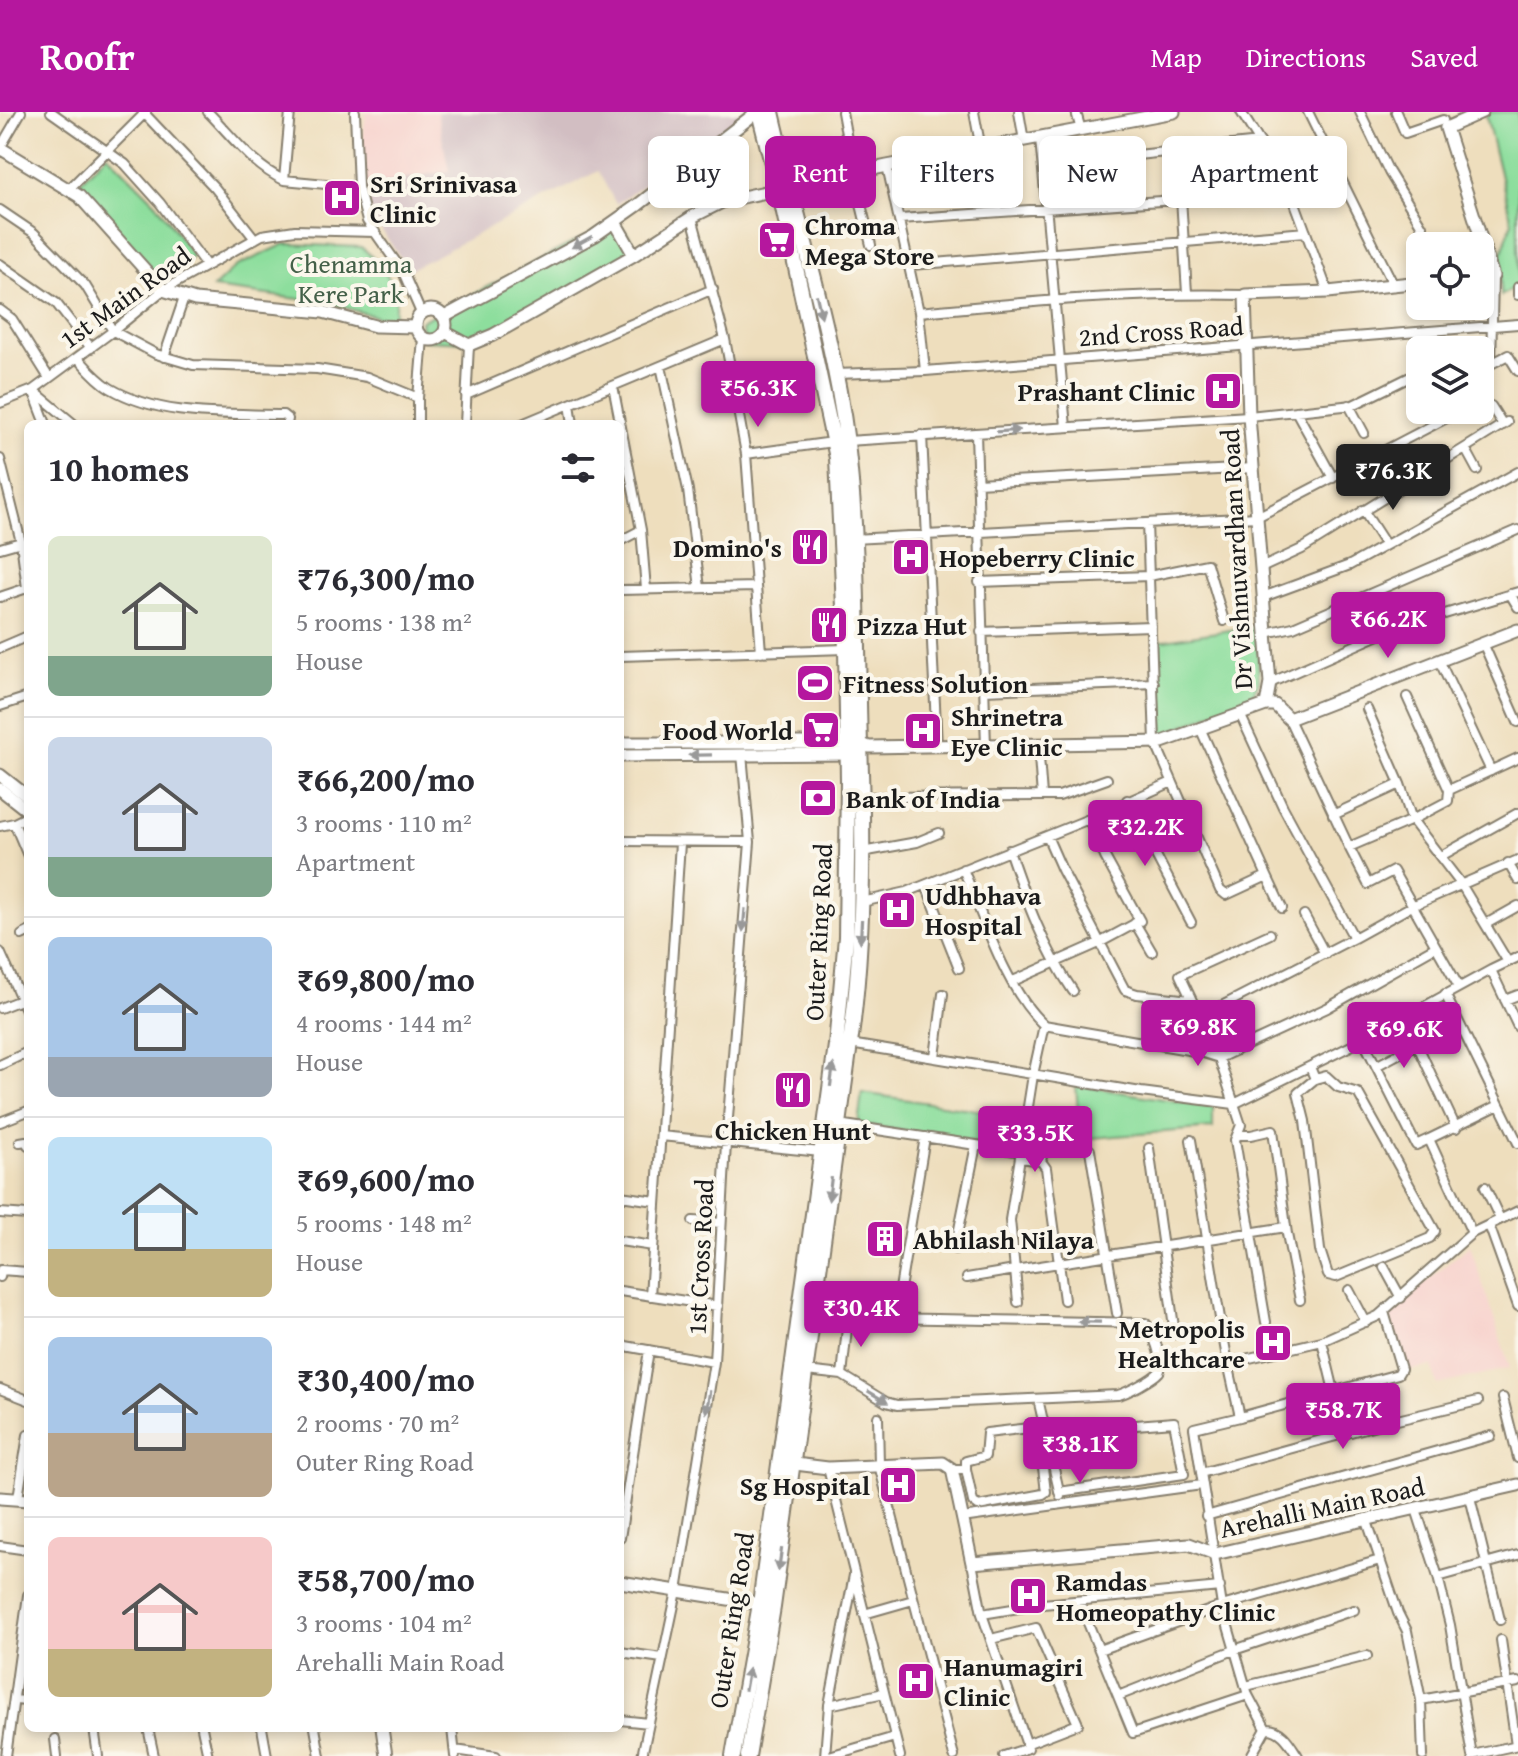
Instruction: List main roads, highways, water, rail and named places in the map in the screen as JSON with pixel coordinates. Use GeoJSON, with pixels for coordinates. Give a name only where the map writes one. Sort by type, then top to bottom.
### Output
{"type":"FeatureCollection","features":[{"type":"Feature","properties":{"kind":"highway","name":"Outer Ring Road"},"geometry":{"type":"LineString","coordinates":[[758,112],[767,136]]}},
{"type":"Feature","properties":{"kind":"highway","name":"Outer Ring Road"},"geometry":{"type":"LineString","coordinates":[[772,112],[776,136]]}},
{"type":"Feature","properties":{"kind":"highway","name":"Outer Ring Road"},"geometry":{"type":"LineString","coordinates":[[733,1756],[786,1463],[806,1371],[859,978],[862,902],[862,797],[846,649],[837,458],[840,442],[790,208]]}},
{"type":"Feature","properties":{"kind":"highway","name":"Outer Ring Road"},"geometry":{"type":"LineString","coordinates":[[748,1756],[773,1607],[786,1463],[836,1045],[857,748],[853,539],[840,442],[835,374],[791,208]]}},
{"type":"Feature","properties":{"kind":"place","name":"Sri Srinivasa Clinic"},"geometry":{"type":"Point","coordinates":[342,198]}},
{"type":"Feature","properties":{"kind":"place","name":"Chroma Mega Store"},"geometry":{"type":"Point","coordinates":[777,240]}},
{"type":"Feature","properties":{"kind":"place","name":"Prashant Clinic"},"geometry":{"type":"Point","coordinates":[1223,391]}},
{"type":"Feature","properties":{"kind":"place","name":"Domino's"},"geometry":{"type":"Point","coordinates":[810,547]}},
{"type":"Feature","properties":{"kind":"place","name":"Hopeberry Clinic"},"geometry":{"type":"Point","coordinates":[911,557]}},
{"type":"Feature","properties":{"kind":"place","name":"Pizza Hut"},"geometry":{"type":"Point","coordinates":[829,625]}},
{"type":"Feature","properties":{"kind":"place","name":"Fitness Solution"},"geometry":{"type":"Point","coordinates":[815,683]}},
{"type":"Feature","properties":{"kind":"place","name":"Food World"},"geometry":{"type":"Point","coordinates":[821,730]}},
{"type":"Feature","properties":{"kind":"place","name":"Shrinetra Eye Clinic"},"geometry":{"type":"Point","coordinates":[923,731]}},
{"type":"Feature","properties":{"kind":"place","name":"Bank of India"},"geometry":{"type":"Point","coordinates":[818,798]}},
{"type":"Feature","properties":{"kind":"place","name":"Udhbhava Hospital"},"geometry":{"type":"Point","coordinates":[897,910]}},
{"type":"Feature","properties":{"kind":"place","name":"Chicken Hunt"},"geometry":{"type":"Point","coordinates":[793,1090]}},
{"type":"Feature","properties":{"kind":"place","name":"Abhilash Nilaya"},"geometry":{"type":"Point","coordinates":[885,1239]}},
{"type":"Feature","properties":{"kind":"place","name":"Metropolis Healthcare"},"geometry":{"type":"Point","coordinates":[1273,1343]}},
{"type":"Feature","properties":{"kind":"place","name":"Sg Hospital"},"geometry":{"type":"Point","coordinates":[898,1485]}},
{"type":"Feature","properties":{"kind":"place","name":"Ramdas Homeopathy Clinic"},"geometry":{"type":"Point","coordinates":[1028,1596]}},
{"type":"Feature","properties":{"kind":"place","name":"Hanumagiri Clinic"},"geometry":{"type":"Point","coordinates":[916,1681]}},
{"type":"Feature","properties":{"kind":"park label","name":"Chenamma Kere Park"},"geometry":{"type":"Point","coordinates":[351,278]}}]}
